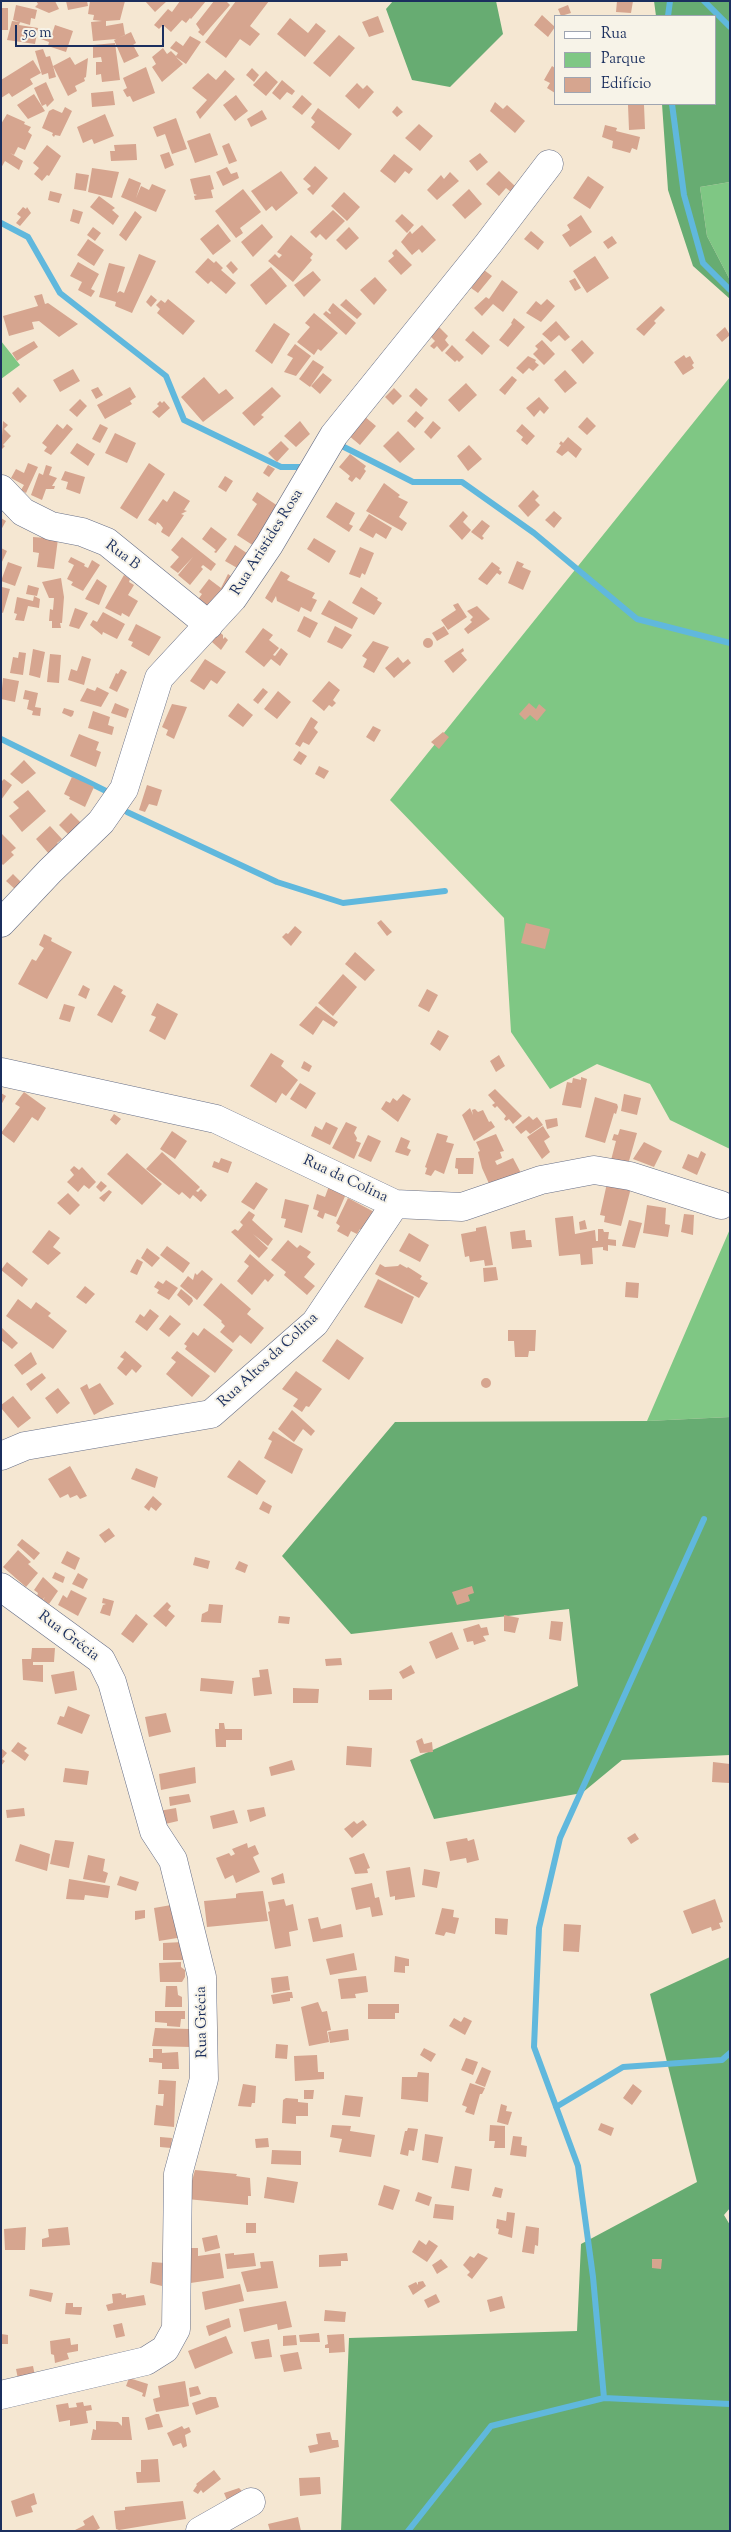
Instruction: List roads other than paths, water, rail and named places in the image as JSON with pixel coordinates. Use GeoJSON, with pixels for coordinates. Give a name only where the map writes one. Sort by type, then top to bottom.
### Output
{"type":"FeatureCollection","features":[{"type":"Feature","properties":{"kind":"street","name":"Rua Aristides Rosa"},"geometry":{"type":"LineString","coordinates":[[1,923],[50,871],[101,822],[124,789],[159,678],[234,598],[264,552],[334,435],[488,244],[548,164]]}},
{"type":"Feature","properties":{"kind":"street","name":"Rua B"},"geometry":{"type":"LineString","coordinates":[[1,489],[23,512],[51,526],[82,532],[107,542],[209,625]]}},
{"type":"Feature","properties":{"kind":"street","name":"Rua da Colina"},"geometry":{"type":"LineString","coordinates":[[1,1072],[216,1119],[396,1204],[462,1207],[541,1180],[594,1170],[630,1176],[721,1205]]}},
{"type":"Feature","properties":{"kind":"street","name":"Rua Altos da Colina"},"geometry":{"type":"LineString","coordinates":[[1,1456],[25,1446],[211,1414],[315,1323],[396,1204]]}},
{"type":"Feature","properties":{"kind":"street","name":"Rua Grécia"},"geometry":{"type":"LineString","coordinates":[[1,1587],[101,1660],[112,1682],[154,1831],[173,1860],[202,1977],[204,2079],[178,2174],[176,2330],[165,2349],[146,2361],[1,2395]]}},
{"type":"Feature","properties":{"kind":"street"},"geometry":{"type":"LineString","coordinates":[[200,2531],[251,2502]]}},
{"type":"Feature","properties":{"kind":"waterway"},"geometry":{"type":"LineString","coordinates":[[668,15],[670,1]]}},
{"type":"Feature","properties":{"kind":"waterway"},"geometry":{"type":"LineString","coordinates":[[704,1],[730,27]]}},
{"type":"Feature","properties":{"kind":"waterway"},"geometry":{"type":"LineString","coordinates":[[672,105],[684,195],[703,263],[730,290]]}},
{"type":"Feature","properties":{"kind":"waterway"},"geometry":{"type":"LineString","coordinates":[[1,223],[28,237],[60,293],[166,376],[184,420],[281,467],[306,467]]}},
{"type":"Feature","properties":{"kind":"waterway"},"geometry":{"type":"LineString","coordinates":[[336,449],[342,446],[413,482],[462,482],[534,533],[637,619],[730,643]]}},
{"type":"Feature","properties":{"kind":"waterway"},"geometry":{"type":"LineString","coordinates":[[1,739],[110,793]]}},
{"type":"Feature","properties":{"kind":"waterway"},"geometry":{"type":"LineString","coordinates":[[127,812],[277,882],[343,903],[445,891]]}},
{"type":"Feature","properties":{"kind":"waterway"},"geometry":{"type":"LineString","coordinates":[[604,2398],[593,2277],[578,2166],[534,2047],[539,1928],[560,1838],[704,1519]]}},
{"type":"Feature","properties":{"kind":"waterway"},"geometry":{"type":"LineString","coordinates":[[556,2107],[623,2067],[722,2060],[730,2053]]}},
{"type":"Feature","properties":{"kind":"waterway"},"geometry":{"type":"LineString","coordinates":[[408,2531],[491,2426],[604,2398],[730,2404]]}}]}
